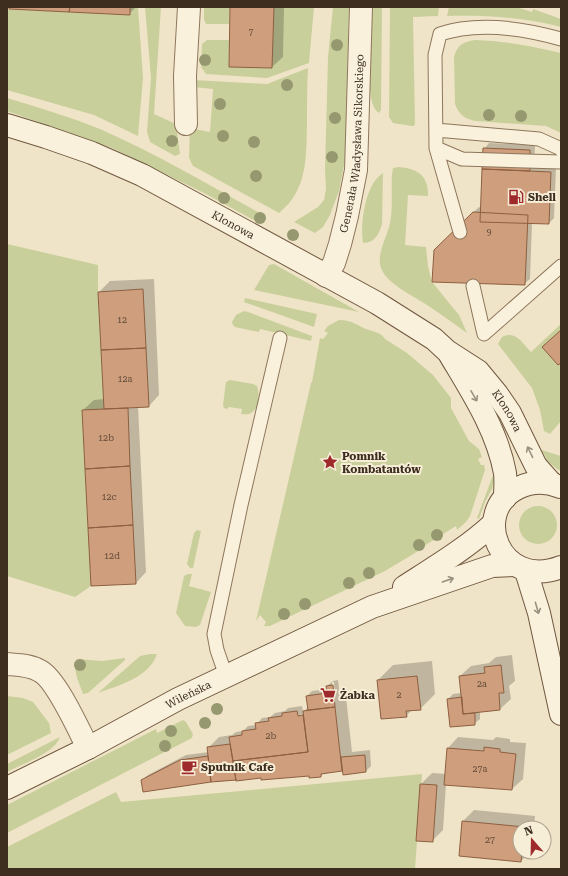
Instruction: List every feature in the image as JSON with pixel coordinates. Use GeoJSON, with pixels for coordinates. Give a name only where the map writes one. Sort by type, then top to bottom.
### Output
{"type":"FeatureCollection","features":[{"type":"Feature","properties":{"kind":"street"},"geometry":{"type":"LineString","coordinates":[[186,124],[185,76],[189,7]]}},
{"type":"Feature","properties":{"kind":"street","name":"Generała Władysława Sikorskiego"},"geometry":{"type":"LineString","coordinates":[[326,276],[334,263],[348,216],[356,170],[361,7]]}},
{"type":"Feature","properties":{"kind":"street","name":"Klonowa"},"geometry":{"type":"LineString","coordinates":[[7,125],[92,153],[142,175],[377,303],[434,338],[447,351],[478,370],[488,382],[510,413],[536,466],[557,486]]}},
{"type":"Feature","properties":{"kind":"street","name":"Klonowa"},"geometry":{"type":"LineString","coordinates":[[447,351],[484,414],[496,443],[505,474],[505,498]]}},
{"type":"Feature","properties":{"kind":"street"},"geometry":{"type":"LineString","coordinates":[[557,486],[539,482],[526,484],[515,490],[505,498],[498,510],[494,524],[495,536],[499,547],[506,558],[521,568],[539,612],[561,714]]}},
{"type":"Feature","properties":{"kind":"street","name":"Wileńska"},"geometry":{"type":"LineString","coordinates":[[372,607],[457,553],[477,539],[494,524]]}},
{"type":"Feature","properties":{"kind":"street","name":"Wileńska"},"geometry":{"type":"LineString","coordinates":[[7,788],[88,748],[226,676],[372,607],[492,566],[521,568],[538,572],[550,572],[561,567]]}},
{"type":"Feature","properties":{"kind":"street"},"geometry":{"type":"LineString","coordinates":[[7,664],[28,666],[42,672],[53,683],[88,748]]}},
{"type":"Feature","properties":{"kind":"lane"},"geometry":{"type":"LineString","coordinates":[[460,232],[436,148],[435,55],[440,34],[460,29],[487,27],[529,32],[561,39]]}},
{"type":"Feature","properties":{"kind":"lane"},"geometry":{"type":"LineString","coordinates":[[436,130],[539,139],[561,150]]}},
{"type":"Feature","properties":{"kind":"lane"},"geometry":{"type":"LineString","coordinates":[[436,148],[462,159],[561,162]]}},
{"type":"Feature","properties":{"kind":"lane"},"geometry":{"type":"LineString","coordinates":[[473,286],[484,334],[561,266]]}},
{"type":"Feature","properties":{"kind":"lane"},"geometry":{"type":"LineString","coordinates":[[226,676],[217,650],[214,634],[241,506],[280,338]]}},
{"type":"Feature","properties":{"kind":"green space"},"geometry":{"type":"Polygon","coordinates":[[[130,7],[138,7],[143,78],[138,136],[94,115],[7,90],[7,9],[130,15],[130,7]]]}},
{"type":"Feature","properties":{"kind":"green space"},"geometry":{"type":"Polygon","coordinates":[[[145,7],[161,7],[154,114],[176,124],[180,154],[175,156],[150,142],[147,132],[151,78],[145,7]]]}},
{"type":"Feature","properties":{"kind":"green space"},"geometry":{"type":"Polygon","coordinates":[[[204,7],[230,7],[229,24],[206,24],[204,19],[204,7]]]}},
{"type":"Feature","properties":{"kind":"green space"},"geometry":{"type":"Polygon","coordinates":[[[274,7],[314,7],[309,63],[267,78],[206,74],[201,67],[202,44],[207,40],[229,40],[229,67],[272,68],[274,7]]]}},
{"type":"Feature","properties":{"kind":"green space"},"geometry":{"type":"Polygon","coordinates":[[[333,7],[349,7],[345,160],[339,191],[330,215],[323,227],[315,233],[294,222],[318,207],[324,200],[326,189],[325,170],[328,57],[333,7]]]}},
{"type":"Feature","properties":{"kind":"green space"},"geometry":{"type":"Polygon","coordinates":[[[372,7],[382,7],[381,110],[379,113],[373,106],[370,90],[372,7]]]}},
{"type":"Feature","properties":{"kind":"green space"},"geometry":{"type":"Polygon","coordinates":[[[390,7],[439,7],[438,16],[413,17],[414,126],[393,123],[389,117],[390,7]]]}},
{"type":"Feature","properties":{"kind":"green space"},"geometry":{"type":"Polygon","coordinates":[[[449,7],[516,7],[532,12],[533,9],[561,19],[561,27],[504,17],[447,16],[449,7]]]}},
{"type":"Feature","properties":{"kind":"green space"},"geometry":{"type":"Polygon","coordinates":[[[476,40],[519,44],[561,53],[561,133],[546,126],[476,121],[466,118],[458,111],[455,104],[455,53],[462,44],[468,41],[476,40]]]}},
{"type":"Feature","properties":{"kind":"green space"},"geometry":{"type":"Polygon","coordinates":[[[308,68],[304,172],[295,194],[279,213],[193,166],[189,158],[190,128],[210,132],[213,89],[193,87],[193,80],[267,84],[308,68]]]}},
{"type":"Feature","properties":{"kind":"green space"},"geometry":{"type":"Polygon","coordinates":[[[7,98],[77,120],[100,129],[184,171],[265,216],[261,224],[204,193],[112,148],[7,111],[7,98]]]}},
{"type":"Feature","properties":{"kind":"green space"},"geometry":{"type":"Polygon","coordinates":[[[398,167],[416,171],[424,178],[428,189],[428,196],[408,195],[405,245],[426,247],[428,266],[432,282],[459,315],[467,333],[432,308],[392,283],[382,271],[380,254],[389,228],[391,217],[392,174],[393,168],[398,167]]]}},
{"type":"Feature","properties":{"kind":"green space"},"geometry":{"type":"Polygon","coordinates":[[[383,173],[382,224],[373,240],[363,243],[362,226],[365,205],[372,186],[377,178],[383,173]]]}},
{"type":"Feature","properties":{"kind":"green space"},"geometry":{"type":"Polygon","coordinates":[[[7,244],[98,265],[104,409],[82,410],[91,586],[75,597],[7,576],[7,244]]]}},
{"type":"Feature","properties":{"kind":"green space"},"geometry":{"type":"Polygon","coordinates":[[[274,264],[359,312],[254,290],[269,265],[274,264]]]}},
{"type":"Feature","properties":{"kind":"green space"},"geometry":{"type":"Polygon","coordinates":[[[245,298],[317,314],[314,327],[244,302],[245,298]]]}},
{"type":"Feature","properties":{"kind":"green space"},"geometry":{"type":"Polygon","coordinates":[[[244,311],[312,336],[311,341],[260,329],[259,332],[235,327],[232,322],[236,315],[244,311]]]}},
{"type":"Feature","properties":{"kind":"green space"},"geometry":{"type":"Polygon","coordinates":[[[339,320],[351,322],[380,334],[385,339],[407,353],[433,375],[451,398],[451,408],[469,441],[479,449],[482,457],[478,459],[481,465],[484,465],[485,470],[470,516],[457,530],[456,526],[385,571],[270,626],[264,626],[266,622],[260,615],[256,621],[312,382],[320,338],[323,339],[328,333],[324,331],[328,326],[339,320]]]}},
{"type":"Feature","properties":{"kind":"green space"},"geometry":{"type":"Polygon","coordinates":[[[561,324],[561,421],[550,434],[544,431],[540,410],[532,388],[498,344],[502,337],[511,335],[522,341],[531,352],[561,324]]]}},
{"type":"Feature","properties":{"kind":"green space"},"geometry":{"type":"Polygon","coordinates":[[[230,380],[257,386],[258,401],[254,411],[248,414],[241,414],[242,409],[229,407],[227,409],[224,408],[223,405],[226,382],[230,380]]]}},
{"type":"Feature","properties":{"kind":"green space"},"geometry":{"type":"Polygon","coordinates":[[[538,449],[561,456],[561,471],[546,460],[545,454],[538,449]]]}},
{"type":"Feature","properties":{"kind":"green space"},"geometry":{"type":"Polygon","coordinates":[[[493,475],[495,476],[492,489],[485,502],[479,519],[477,518],[493,475]]]}},
{"type":"Feature","properties":{"kind":"green space"},"geometry":{"type":"Polygon","coordinates":[[[534,506],[542,506],[552,511],[556,518],[556,532],[552,539],[542,544],[534,544],[524,539],[522,536],[519,529],[519,521],[524,511],[527,509],[534,506]]]}},
{"type":"Feature","properties":{"kind":"green space"},"geometry":{"type":"Polygon","coordinates":[[[197,530],[201,531],[193,568],[190,568],[187,564],[194,533],[197,530]]]}},
{"type":"Feature","properties":{"kind":"green space"},"geometry":{"type":"Polygon","coordinates":[[[192,574],[189,586],[211,592],[200,625],[196,627],[185,626],[176,613],[184,576],[192,574]]]}},
{"type":"Feature","properties":{"kind":"green space"},"geometry":{"type":"Polygon","coordinates":[[[157,654],[153,662],[140,675],[132,680],[98,693],[140,656],[157,654]]]}},
{"type":"Feature","properties":{"kind":"green space"},"geometry":{"type":"Polygon","coordinates":[[[125,658],[125,660],[88,693],[83,694],[77,678],[74,663],[77,659],[102,661],[125,658]]]}},
{"type":"Feature","properties":{"kind":"green space"},"geometry":{"type":"Polygon","coordinates":[[[7,696],[23,698],[33,702],[49,723],[51,733],[7,755],[7,696]]]}},
{"type":"Feature","properties":{"kind":"green space"},"geometry":{"type":"Polygon","coordinates":[[[183,720],[186,722],[193,734],[192,738],[7,833],[7,805],[156,729],[157,733],[183,720]]]}},
{"type":"Feature","properties":{"kind":"green space"},"geometry":{"type":"Polygon","coordinates":[[[60,737],[57,743],[45,753],[7,772],[7,764],[60,737]]]}},
{"type":"Feature","properties":{"kind":"green space"},"geometry":{"type":"Polygon","coordinates":[[[422,774],[415,869],[7,869],[7,847],[116,792],[121,802],[422,774]]]}},
{"type":"Feature","properties":{"kind":"building"},"geometry":{"type":"Polygon","coordinates":[[[9,7],[70,7],[69,12],[9,9],[9,7]]]}},
{"type":"Feature","properties":{"kind":"building"},"geometry":{"type":"Polygon","coordinates":[[[70,7],[130,7],[130,15],[69,12],[70,7]]]}},
{"type":"Feature","properties":{"kind":"building"},"geometry":{"type":"Polygon","coordinates":[[[230,7],[274,7],[272,68],[229,67],[230,7]]]}},
{"type":"Feature","properties":{"kind":"building"},"geometry":{"type":"Polygon","coordinates":[[[483,148],[530,150],[530,171],[482,169],[483,148]]]}},
{"type":"Feature","properties":{"kind":"building","name":"Shell"},"geometry":{"type":"Polygon","coordinates":[[[482,169],[551,172],[549,224],[480,222],[482,169]]]}},
{"type":"Feature","properties":{"kind":"building"},"geometry":{"type":"Polygon","coordinates":[[[473,212],[528,215],[525,285],[432,282],[434,250],[473,212]]]}},
{"type":"Feature","properties":{"kind":"building"},"geometry":{"type":"Polygon","coordinates":[[[143,289],[146,348],[101,350],[98,292],[143,289]]]}},
{"type":"Feature","properties":{"kind":"building"},"geometry":{"type":"Polygon","coordinates":[[[561,330],[561,363],[558,365],[542,347],[561,330]]]}},
{"type":"Feature","properties":{"kind":"building"},"geometry":{"type":"Polygon","coordinates":[[[146,348],[149,407],[104,409],[101,350],[146,348]]]}},
{"type":"Feature","properties":{"kind":"building"},"geometry":{"type":"Polygon","coordinates":[[[128,408],[130,466],[85,469],[82,410],[128,408]]]}},
{"type":"Feature","properties":{"kind":"building"},"geometry":{"type":"Polygon","coordinates":[[[130,466],[133,525],[88,528],[85,469],[130,466]]]}},
{"type":"Feature","properties":{"kind":"building"},"geometry":{"type":"Polygon","coordinates":[[[133,525],[136,584],[91,586],[88,528],[133,525]]]}},
{"type":"Feature","properties":{"kind":"building"},"geometry":{"type":"Polygon","coordinates":[[[501,665],[504,693],[499,693],[500,710],[463,714],[459,676],[485,673],[484,667],[501,665]]]}},
{"type":"Feature","properties":{"kind":"building"},"geometry":{"type":"Polygon","coordinates":[[[417,676],[421,710],[406,711],[407,717],[381,719],[377,680],[417,676]]]}},
{"type":"Feature","properties":{"kind":"building"},"geometry":{"type":"Polygon","coordinates":[[[333,685],[335,707],[308,710],[306,696],[327,693],[326,686],[333,685]]]}},
{"type":"Feature","properties":{"kind":"building"},"geometry":{"type":"Polygon","coordinates":[[[462,697],[463,714],[475,713],[475,725],[450,727],[447,699],[462,697]]]}},
{"type":"Feature","properties":{"kind":"building"},"geometry":{"type":"Polygon","coordinates":[[[335,707],[342,771],[321,774],[321,777],[309,778],[309,776],[261,780],[261,778],[236,781],[233,761],[308,752],[303,711],[335,707]]]}},
{"type":"Feature","properties":{"kind":"building"},"geometry":{"type":"Polygon","coordinates":[[[297,711],[298,716],[303,715],[308,752],[233,761],[229,737],[242,735],[242,731],[256,729],[255,723],[269,721],[268,718],[282,716],[282,713],[297,711]]]}},
{"type":"Feature","properties":{"kind":"building"},"geometry":{"type":"Polygon","coordinates":[[[230,744],[236,780],[211,782],[207,747],[230,744]]]}},
{"type":"Feature","properties":{"kind":"building"},"geometry":{"type":"Polygon","coordinates":[[[484,747],[500,749],[500,752],[516,754],[512,790],[444,785],[447,748],[484,751],[484,747]]]}},
{"type":"Feature","properties":{"kind":"building"},"geometry":{"type":"Polygon","coordinates":[[[365,755],[366,772],[343,775],[341,757],[365,755]]]}},
{"type":"Feature","properties":{"kind":"building"},"geometry":{"type":"Polygon","coordinates":[[[208,756],[211,782],[143,792],[141,780],[180,760],[208,756]]]}},
{"type":"Feature","properties":{"kind":"building"},"geometry":{"type":"Polygon","coordinates":[[[420,784],[437,785],[433,842],[416,841],[420,784]]]}},
{"type":"Feature","properties":{"kind":"building"},"geometry":{"type":"Polygon","coordinates":[[[462,821],[512,826],[512,860],[521,860],[521,862],[459,856],[462,821]]]}},
{"type":"Feature","properties":{"kind":"place","name":"Shell"},"geometry":{"type":"Point","coordinates":[516,197]}},
{"type":"Feature","properties":{"kind":"place","name":"Pomnik Kombatantów"},"geometry":{"type":"Point","coordinates":[330,462]}},
{"type":"Feature","properties":{"kind":"place","name":"Żabka"},"geometry":{"type":"Point","coordinates":[328,695]}},
{"type":"Feature","properties":{"kind":"place","name":"Sputnik Cafe"},"geometry":{"type":"Point","coordinates":[189,767]}}]}
